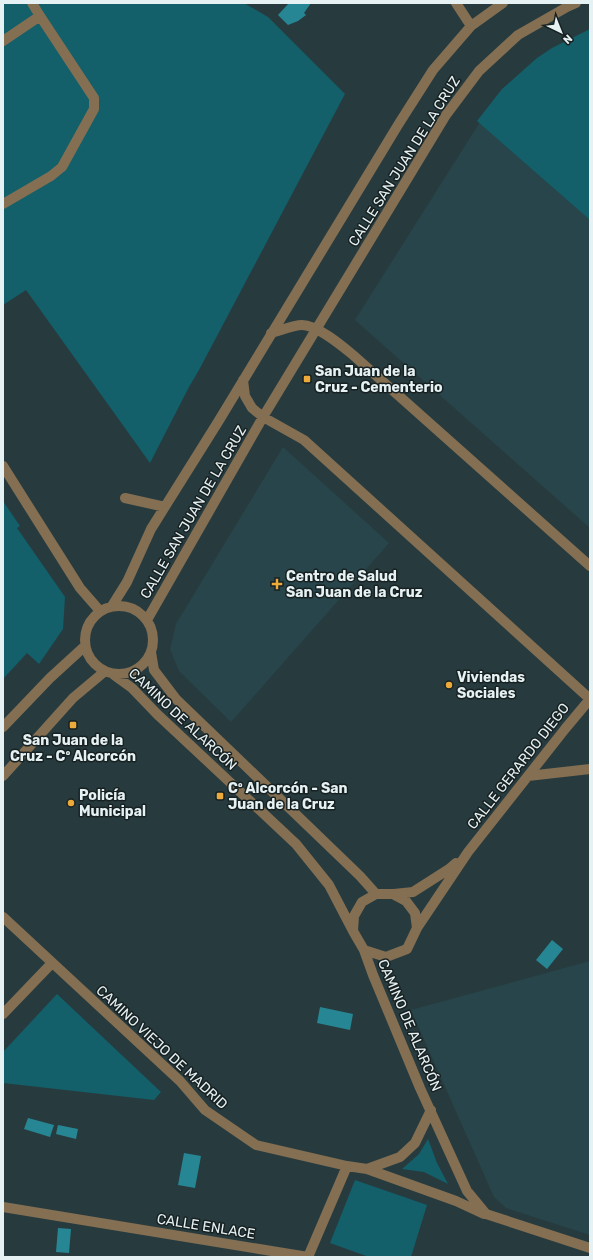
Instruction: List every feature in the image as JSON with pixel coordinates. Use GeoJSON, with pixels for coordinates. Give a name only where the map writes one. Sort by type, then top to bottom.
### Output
{"type":"FeatureCollection","features":[{"type":"Feature","properties":{"kind":"street"},"geometry":{"type":"LineString","coordinates":[[3,204],[51,176],[62,167],[94,109],[94,98],[32,3]]}},
{"type":"Feature","properties":{"kind":"street"},"geometry":{"type":"LineString","coordinates":[[456,3],[471,26]]}},
{"type":"Feature","properties":{"kind":"street","name":"CALLE SAN JUAN DE LA CRUZ"},"geometry":{"type":"LineString","coordinates":[[112,606],[127,582],[152,529],[165,507],[433,70],[471,26],[503,3]]}},
{"type":"Feature","properties":{"kind":"street","name":"CALLE SAN JUAN DE LA CRUZ"},"geometry":{"type":"LineString","coordinates":[[147,620],[263,417],[446,115],[479,71],[518,35],[576,3]]}},
{"type":"Feature","properties":{"kind":"street"},"geometry":{"type":"LineString","coordinates":[[3,40],[40,16]]}},
{"type":"Feature","properties":{"kind":"street"},"geometry":{"type":"LineString","coordinates":[[271,334],[302,325],[316,328],[336,341],[590,566]]}},
{"type":"Feature","properties":{"kind":"street","name":"CALLE SAN JUAN DE LA CRUZ"},"geometry":{"type":"LineString","coordinates":[[243,380],[245,396],[252,408],[263,417]]}},
{"type":"Feature","properties":{"kind":"street"},"geometry":{"type":"LineString","coordinates":[[263,417],[304,440],[590,699]]}},
{"type":"Feature","properties":{"kind":"street"},"geometry":{"type":"LineString","coordinates":[[3,466],[80,588],[100,611]]}},
{"type":"Feature","properties":{"kind":"street"},"geometry":{"type":"LineString","coordinates":[[125,498],[165,507]]}},
{"type":"Feature","properties":{"kind":"street"},"geometry":{"type":"LineString","coordinates":[[3,776],[73,698],[109,673],[136,670],[151,652],[153,636],[147,620],[132,608],[112,606],[100,611],[87,626],[85,646],[91,661],[109,673]]}},
{"type":"Feature","properties":{"kind":"street"},"geometry":{"type":"LineString","coordinates":[[3,727],[50,678],[85,646]]}},
{"type":"Feature","properties":{"kind":"street","name":"CAMINO DE ALARCÓN"},"geometry":{"type":"LineString","coordinates":[[151,652],[154,670],[176,699],[360,876],[376,894]]}},
{"type":"Feature","properties":{"kind":"street","name":"CAMINO DE ALARCÓN"},"geometry":{"type":"LineString","coordinates":[[109,673],[132,688],[157,714],[296,844],[329,885],[353,932]]}},
{"type":"Feature","properties":{"kind":"street","name":"CALLE GERARDO DIEGO"},"geometry":{"type":"LineString","coordinates":[[417,928],[468,852],[590,699]]}},
{"type":"Feature","properties":{"kind":"street"},"geometry":{"type":"LineString","coordinates":[[528,776],[590,769]]}},
{"type":"Feature","properties":{"kind":"street","name":"CALLE GERARDO DIEGO"},"geometry":{"type":"LineString","coordinates":[[393,894],[413,892],[449,869],[468,852]]}},
{"type":"Feature","properties":{"kind":"street"},"geometry":{"type":"LineString","coordinates":[[376,894],[393,894],[406,901],[414,913],[417,928],[407,948],[386,958],[364,950],[353,932],[354,916],[362,902],[376,894]]}},
{"type":"Feature","properties":{"kind":"street","name":"CAMINO VIEJO DE MADRID"},"geometry":{"type":"LineString","coordinates":[[3,917],[180,1081],[205,1110],[256,1145],[366,1169],[456,1201],[486,1214]]}},
{"type":"Feature","properties":{"kind":"street","name":"CAMINO DE ALARCÓN"},"geometry":{"type":"LineString","coordinates":[[364,950],[373,975],[467,1190],[486,1214]]}},
{"type":"Feature","properties":{"kind":"street"},"geometry":{"type":"LineString","coordinates":[[3,1014],[52,963]]}},
{"type":"Feature","properties":{"kind":"street","name":"CAMINO DE ALARCÓN"},"geometry":{"type":"LineString","coordinates":[[366,1169],[400,1157],[415,1143],[431,1110]]}},
{"type":"Feature","properties":{"kind":"street","name":"CALLE ENLACE"},"geometry":{"type":"LineString","coordinates":[[3,1207],[308,1257],[347,1166]]}},
{"type":"Feature","properties":{"kind":"street"},"geometry":{"type":"LineString","coordinates":[[486,1214],[590,1248]]}},
{"type":"Feature","properties":{"kind":"shaded area"},"geometry":{"type":"Polygon","coordinates":[[[3,3],[244,3],[268,17],[345,94],[150,463],[26,290],[3,305],[3,3]]]}},
{"type":"Feature","properties":{"kind":"shaded area"},"geometry":{"type":"Polygon","coordinates":[[[289,3],[311,3],[304,13],[306,15],[298,21],[288,25],[278,15],[289,3]]]}},
{"type":"Feature","properties":{"kind":"shaded area"},"geometry":{"type":"Polygon","coordinates":[[[590,29],[590,220],[477,121],[502,89],[537,58],[552,48],[590,29]]]}},
{"type":"Feature","properties":{"kind":"shaded area"},"geometry":{"type":"Polygon","coordinates":[[[480,122],[590,219],[590,528],[355,320],[480,122]]]}},
{"type":"Feature","properties":{"kind":"shaded area","name":"Centro de Salud San Juan de la Cruz"},"geometry":{"type":"Polygon","coordinates":[[[283,447],[389,543],[231,722],[179,671],[170,649],[176,624],[283,447]]]}},
{"type":"Feature","properties":{"kind":"shaded area"},"geometry":{"type":"Polygon","coordinates":[[[3,501],[20,526],[17,528],[65,597],[63,629],[39,664],[27,653],[3,679],[3,501]]]}},
{"type":"Feature","properties":{"kind":"shaded area"},"geometry":{"type":"Polygon","coordinates":[[[552,940],[563,949],[547,969],[536,960],[552,940]]]}},
{"type":"Feature","properties":{"kind":"shaded area"},"geometry":{"type":"Polygon","coordinates":[[[590,961],[590,1235],[506,1208],[494,1197],[411,1010],[590,961]]]}},
{"type":"Feature","properties":{"kind":"shaded area"},"geometry":{"type":"Polygon","coordinates":[[[57,994],[161,1092],[154,1100],[3,1083],[3,1052],[57,994]]]}},
{"type":"Feature","properties":{"kind":"shaded area"},"geometry":{"type":"Polygon","coordinates":[[[320,1007],[353,1014],[350,1030],[317,1023],[320,1007]]]}},
{"type":"Feature","properties":{"kind":"shaded area"},"geometry":{"type":"Polygon","coordinates":[[[28,1118],[54,1125],[50,1137],[24,1129],[28,1118]]]}},
{"type":"Feature","properties":{"kind":"shaded area"},"geometry":{"type":"Polygon","coordinates":[[[58,1125],[78,1129],[76,1139],[56,1134],[58,1125]]]}},
{"type":"Feature","properties":{"kind":"shaded area"},"geometry":{"type":"Polygon","coordinates":[[[428,1139],[437,1163],[448,1184],[424,1172],[402,1169],[419,1154],[428,1139]]]}},
{"type":"Feature","properties":{"kind":"shaded area"},"geometry":{"type":"Polygon","coordinates":[[[184,1153],[201,1156],[195,1188],[178,1185],[184,1153]]]}},
{"type":"Feature","properties":{"kind":"shaded area"},"geometry":{"type":"Polygon","coordinates":[[[355,1180],[427,1205],[411,1257],[369,1257],[330,1243],[355,1180]]]}},
{"type":"Feature","properties":{"kind":"shaded area"},"geometry":{"type":"Polygon","coordinates":[[[58,1228],[71,1229],[69,1253],[56,1252],[58,1228]]]}},
{"type":"Feature","properties":{"kind":"place","name":"San Juan de la Cruz - Cementerio"},"geometry":{"type":"Point","coordinates":[307,379]}},
{"type":"Feature","properties":{"kind":"place","name":"Centro de Salud San Juan de la Cruz"},"geometry":{"type":"Point","coordinates":[277,584]}},
{"type":"Feature","properties":{"kind":"place","name":"Viviendas Sociales"},"geometry":{"type":"Point","coordinates":[449,685]}},
{"type":"Feature","properties":{"kind":"place","name":"San Juan de la Cruz - Cº Alcorcón"},"geometry":{"type":"Point","coordinates":[73,725]}},
{"type":"Feature","properties":{"kind":"place","name":"Cº Alcorcón - San Juan de la Cruz"},"geometry":{"type":"Point","coordinates":[220,796]}},
{"type":"Feature","properties":{"kind":"place","name":"Policía Municipal"},"geometry":{"type":"Point","coordinates":[71,803]}}]}
